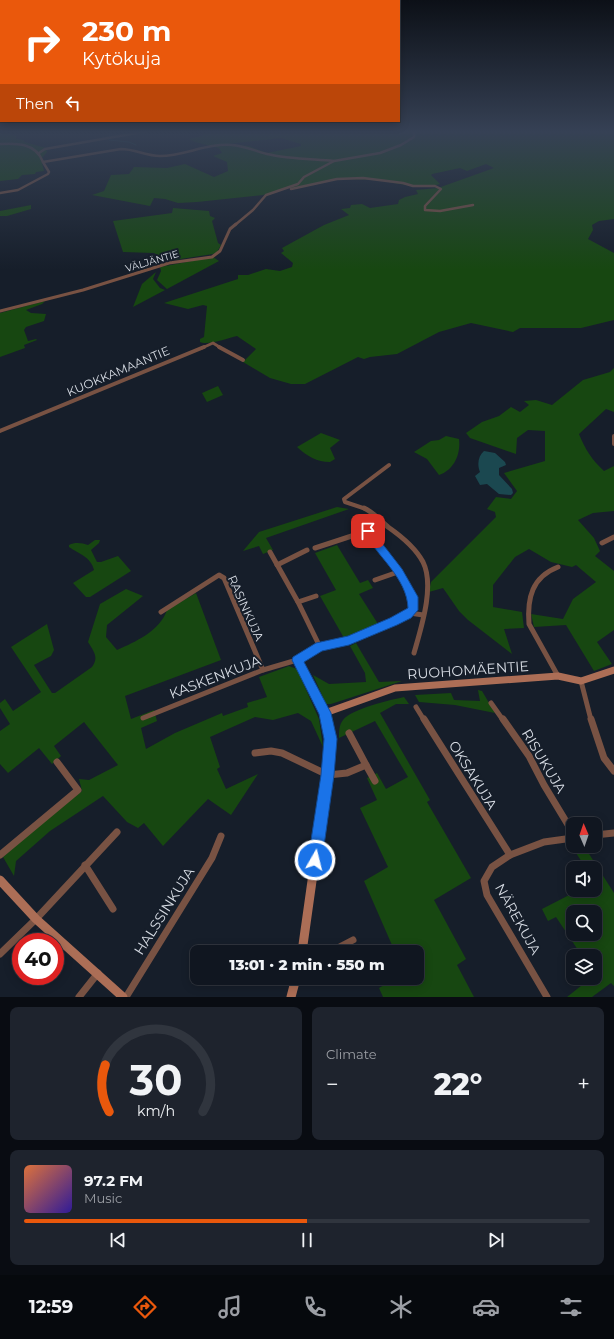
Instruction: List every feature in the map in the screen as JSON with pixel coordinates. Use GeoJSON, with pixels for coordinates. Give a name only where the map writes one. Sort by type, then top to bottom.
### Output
{"type":"FeatureCollection","features":[{"type":"Feature","properties":{"kind":"street"},"geometry":{"type":"LineString","coordinates":[[0,193],[18,190],[41,178]]}},
{"type":"Feature","properties":{"kind":"street","name":"VÄLJÄNTIE"},"geometry":{"type":"LineString","coordinates":[[0,311],[83,290],[169,263],[215,255],[220,251],[230,228],[253,210],[265,196],[288,189],[298,184],[304,178]]}},
{"type":"Feature","properties":{"kind":"street"},"geometry":{"type":"LineString","coordinates":[[288,189],[337,179],[363,178],[418,186],[435,186],[441,188],[425,206],[425,210],[433,211],[473,205]]}},
{"type":"Feature","properties":{"kind":"street","name":"KUOKKAMAANTIE"},"geometry":{"type":"LineString","coordinates":[[0,431],[213,343],[243,360]]}},
{"type":"Feature","properties":{"kind":"street"},"geometry":{"type":"LineString","coordinates":[[614,436],[614,444]]}},
{"type":"Feature","properties":{"kind":"street"},"geometry":{"type":"LineString","coordinates":[[389,465],[344,499],[345,502],[360,505],[367,509],[406,541],[421,558],[425,568],[426,584],[423,615],[414,653]]}},
{"type":"Feature","properties":{"kind":"street"},"geometry":{"type":"LineString","coordinates":[[315,548],[368,531],[398,572],[412,597],[413,610],[410,613],[423,615]]}},
{"type":"Feature","properties":{"kind":"street"},"geometry":{"type":"LineString","coordinates":[[602,543],[614,538]]}},
{"type":"Feature","properties":{"kind":"street"},"geometry":{"type":"LineString","coordinates":[[277,565],[307,550]]}},
{"type":"Feature","properties":{"kind":"street"},"geometry":{"type":"LineString","coordinates":[[270,552],[298,602],[320,647]]}},
{"type":"Feature","properties":{"kind":"street"},"geometry":{"type":"LineString","coordinates":[[558,567],[550,569],[544,574],[530,595],[528,604],[529,624],[558,676]]}},
{"type":"Feature","properties":{"kind":"street"},"geometry":{"type":"LineString","coordinates":[[375,580],[398,572]]}},
{"type":"Feature","properties":{"kind":"street","name":"RASINKUJA"},"geometry":{"type":"LineString","coordinates":[[161,612],[219,575],[224,578],[263,670]]}},
{"type":"Feature","properties":{"kind":"street"},"geometry":{"type":"LineString","coordinates":[[298,602],[316,596]]}},
{"type":"Feature","properties":{"kind":"street","name":"KASKENKUJA"},"geometry":{"type":"LineString","coordinates":[[143,718],[263,670],[297,660],[320,647],[349,640],[410,613]]}},
{"type":"Feature","properties":{"kind":"street"},"geometry":{"type":"LineString","coordinates":[[297,660],[325,713],[330,739],[328,775],[303,945]]}},
{"type":"Feature","properties":{"kind":"street"},"geometry":{"type":"LineString","coordinates":[[614,670],[581,681],[589,713],[604,758],[614,770]]}},
{"type":"Feature","properties":{"kind":"street","name":"RUOHOMÄENTIE"},"geometry":{"type":"LineString","coordinates":[[325,713],[395,688],[558,676],[581,681]]}},
{"type":"Feature","properties":{"kind":"street","name":"RISUKUJA"},"geometry":{"type":"LineString","coordinates":[[491,703],[529,756],[544,786],[566,822]]}},
{"type":"Feature","properties":{"kind":"street","name":"OKSAKUJA"},"geometry":{"type":"LineString","coordinates":[[416,707],[510,855]]}},
{"type":"Feature","properties":{"kind":"street"},"geometry":{"type":"LineString","coordinates":[[349,732],[375,781]]}},
{"type":"Feature","properties":{"kind":"street"},"geometry":{"type":"LineString","coordinates":[[255,752],[272,751],[282,753],[328,775],[347,773],[366,765]]}},
{"type":"Feature","properties":{"kind":"street"},"geometry":{"type":"LineString","coordinates":[[0,855],[78,790],[57,762]]}},
{"type":"Feature","properties":{"kind":"street"},"geometry":{"type":"LineString","coordinates":[[0,954],[36,919],[117,832]]}},
{"type":"Feature","properties":{"kind":"street"},"geometry":{"type":"LineString","coordinates":[[602,835],[614,833]]}},
{"type":"Feature","properties":{"kind":"street","name":"HALSSINKUJA"},"geometry":{"type":"LineString","coordinates":[[125,997],[212,858],[221,836]]}},
{"type":"Feature","properties":{"kind":"street","name":"NÄREKUJA"},"geometry":{"type":"LineString","coordinates":[[547,997],[485,889],[484,881],[492,867],[510,855],[544,842],[566,839]]}},
{"type":"Feature","properties":{"kind":"street"},"geometry":{"type":"LineString","coordinates":[[86,865],[113,908]]}},
{"type":"Feature","properties":{"kind":"street"},"geometry":{"type":"LineString","coordinates":[[0,880],[36,919],[125,997]]}},
{"type":"Feature","properties":{"kind":"street"},"geometry":{"type":"LineString","coordinates":[[343,945],[353,940]]}},
{"type":"Feature","properties":{"kind":"street"},"geometry":{"type":"LineString","coordinates":[[79,997],[98,973]]}},
{"type":"Feature","properties":{"kind":"street"},"geometry":{"type":"LineString","coordinates":[[291,997],[294,985]]}},
{"type":"Feature","properties":{"kind":"green space"},"geometry":{"type":"Polygon","coordinates":[[[0,178],[19,178],[18,179],[0,181],[0,178]]]}},
{"type":"Feature","properties":{"kind":"green space"},"geometry":{"type":"Polygon","coordinates":[[[110,178],[434,178],[440,184],[432,186],[411,186],[377,180],[339,179],[300,188],[287,188],[263,195],[197,202],[178,203],[165,199],[154,198],[150,206],[92,195],[104,191],[110,178]]]}},
{"type":"Feature","properties":{"kind":"green space"},"geometry":{"type":"Polygon","coordinates":[[[467,178],[614,178],[614,219],[599,221],[592,225],[593,230],[588,239],[614,253],[614,320],[581,328],[520,328],[513,332],[471,323],[439,332],[397,354],[364,359],[358,357],[305,384],[291,384],[270,378],[243,362],[256,349],[237,336],[207,343],[200,342],[200,339],[204,337],[207,306],[203,305],[188,309],[164,303],[238,279],[238,275],[248,275],[266,269],[280,271],[292,267],[293,263],[281,253],[284,251],[282,248],[324,225],[349,215],[341,209],[350,208],[351,205],[362,204],[370,208],[398,204],[399,200],[405,197],[418,194],[416,190],[438,188],[467,178]]]}},
{"type":"Feature","properties":{"kind":"green space"},"geometry":{"type":"Polygon","coordinates":[[[31,205],[31,209],[7,216],[0,216],[0,211],[31,205]]]}},
{"type":"Feature","properties":{"kind":"green space"},"geometry":{"type":"Polygon","coordinates":[[[173,208],[209,211],[210,216],[215,218],[212,221],[218,243],[221,245],[217,252],[213,254],[174,260],[154,253],[123,252],[113,221],[172,213],[173,208]]]}},
{"type":"Feature","properties":{"kind":"green space"},"geometry":{"type":"Polygon","coordinates":[[[213,257],[219,261],[167,289],[157,280],[161,271],[160,267],[213,257]]]}},
{"type":"Feature","properties":{"kind":"green space"},"geometry":{"type":"Polygon","coordinates":[[[156,272],[153,279],[160,288],[165,290],[133,307],[142,284],[156,272]]]}},
{"type":"Feature","properties":{"kind":"green space"},"geometry":{"type":"Polygon","coordinates":[[[45,301],[42,304],[26,310],[31,313],[46,314],[44,321],[26,327],[24,330],[28,341],[37,340],[24,345],[25,348],[0,357],[0,313],[45,301]]]}},
{"type":"Feature","properties":{"kind":"green space"},"geometry":{"type":"Polygon","coordinates":[[[614,368],[614,412],[606,409],[579,434],[589,454],[604,471],[614,466],[614,511],[593,513],[578,520],[594,538],[600,551],[595,556],[614,571],[614,630],[597,642],[612,664],[594,671],[566,625],[534,627],[531,614],[563,619],[573,599],[596,582],[576,565],[572,567],[551,562],[529,549],[515,557],[493,585],[493,607],[522,612],[524,628],[504,629],[512,654],[468,620],[459,611],[443,588],[429,592],[431,582],[496,517],[495,512],[487,509],[496,497],[511,499],[517,491],[504,473],[545,461],[545,431],[528,430],[517,438],[516,454],[470,438],[466,433],[482,422],[499,416],[511,407],[520,412],[529,405],[524,401],[536,400],[552,405],[583,380],[610,372],[614,368]]]}},
{"type":"Feature","properties":{"kind":"green space"},"geometry":{"type":"Polygon","coordinates":[[[218,386],[223,395],[207,402],[202,393],[218,386]]]}},
{"type":"Feature","properties":{"kind":"green space"},"geometry":{"type":"Polygon","coordinates":[[[321,433],[340,440],[330,448],[335,459],[330,462],[312,458],[297,447],[321,433]]]}},
{"type":"Feature","properties":{"kind":"green space"},"geometry":{"type":"Polygon","coordinates":[[[446,436],[459,439],[458,456],[449,469],[439,475],[427,459],[414,452],[431,441],[439,440],[446,436]]]}},
{"type":"Feature","properties":{"kind":"green space"},"geometry":{"type":"Polygon","coordinates":[[[337,507],[349,509],[266,538],[273,550],[263,554],[259,546],[243,551],[259,532],[337,507]]]}},
{"type":"Feature","properties":{"kind":"green space"},"geometry":{"type":"Polygon","coordinates":[[[95,540],[100,540],[99,543],[91,550],[97,562],[118,556],[131,571],[90,597],[86,597],[73,583],[94,570],[90,562],[84,556],[69,547],[69,545],[78,543],[88,545],[95,540]]]}},
{"type":"Feature","properties":{"kind":"green space"},"geometry":{"type":"Polygon","coordinates":[[[337,545],[360,583],[368,580],[373,588],[359,594],[378,624],[344,638],[320,596],[336,590],[315,553],[337,545]]]}},
{"type":"Feature","properties":{"kind":"green space"},"geometry":{"type":"Polygon","coordinates":[[[126,589],[143,596],[107,625],[106,637],[117,650],[153,630],[164,617],[167,610],[196,593],[221,660],[125,696],[131,719],[154,710],[157,721],[141,728],[146,749],[175,733],[222,713],[223,716],[248,707],[247,703],[267,697],[259,677],[289,666],[297,669],[319,719],[323,747],[311,721],[298,713],[273,720],[255,717],[210,737],[220,767],[217,769],[226,789],[258,774],[231,815],[208,799],[163,846],[144,823],[138,828],[127,822],[103,796],[50,831],[16,861],[14,876],[3,857],[82,791],[79,779],[89,780],[118,765],[84,722],[54,746],[61,756],[52,764],[39,748],[8,773],[0,764],[0,731],[10,724],[0,708],[0,703],[5,699],[13,711],[41,692],[11,647],[47,624],[54,650],[51,656],[34,665],[52,693],[55,693],[92,667],[95,657],[94,652],[88,642],[100,604],[126,589]]]}},
{"type":"Feature","properties":{"kind":"green space"},"geometry":{"type":"Polygon","coordinates":[[[356,643],[379,682],[402,681],[331,704],[326,704],[313,675],[329,684],[366,682],[365,673],[350,646],[356,643]]]}},
{"type":"Feature","properties":{"kind":"green space"},"geometry":{"type":"Polygon","coordinates":[[[478,690],[482,691],[495,713],[455,705],[419,702],[415,695],[451,693],[454,700],[480,701],[478,690]]]}},
{"type":"Feature","properties":{"kind":"green space"},"geometry":{"type":"Polygon","coordinates":[[[404,697],[409,704],[396,704],[380,713],[430,800],[427,802],[471,878],[434,900],[466,959],[457,965],[474,997],[383,997],[379,988],[384,985],[424,985],[424,945],[392,945],[364,881],[388,867],[360,808],[377,800],[367,778],[377,773],[386,789],[408,777],[375,721],[339,738],[339,731],[343,720],[347,716],[362,709],[404,697]]]}},
{"type":"Feature","properties":{"kind":"green space"},"geometry":{"type":"Polygon","coordinates":[[[576,853],[588,853],[594,861],[581,861],[576,853]]]}},
{"type":"Feature","properties":{"kind":"green space"},"geometry":{"type":"Polygon","coordinates":[[[602,874],[614,893],[614,986],[611,983],[592,997],[567,997],[582,985],[602,985],[602,949],[577,949],[572,941],[602,941],[602,905],[566,905],[566,932],[556,917],[548,921],[542,909],[566,897],[602,897],[602,874]]]}},
{"type":"Feature","properties":{"kind":"shaded area"},"geometry":{"type":"Polygon","coordinates":[[[484,451],[495,453],[505,462],[506,465],[499,468],[499,475],[512,489],[513,493],[511,495],[499,494],[487,484],[480,485],[475,476],[480,472],[480,455],[484,451]]]}},
{"type":"Feature","properties":{"kind":"route"},"geometry":{"type":"LineString","coordinates":[[315,860],[328,775],[330,739],[325,713],[297,660],[320,647],[349,640],[379,628],[408,614],[413,610],[414,604],[412,597],[398,572],[368,531]]}}]}
